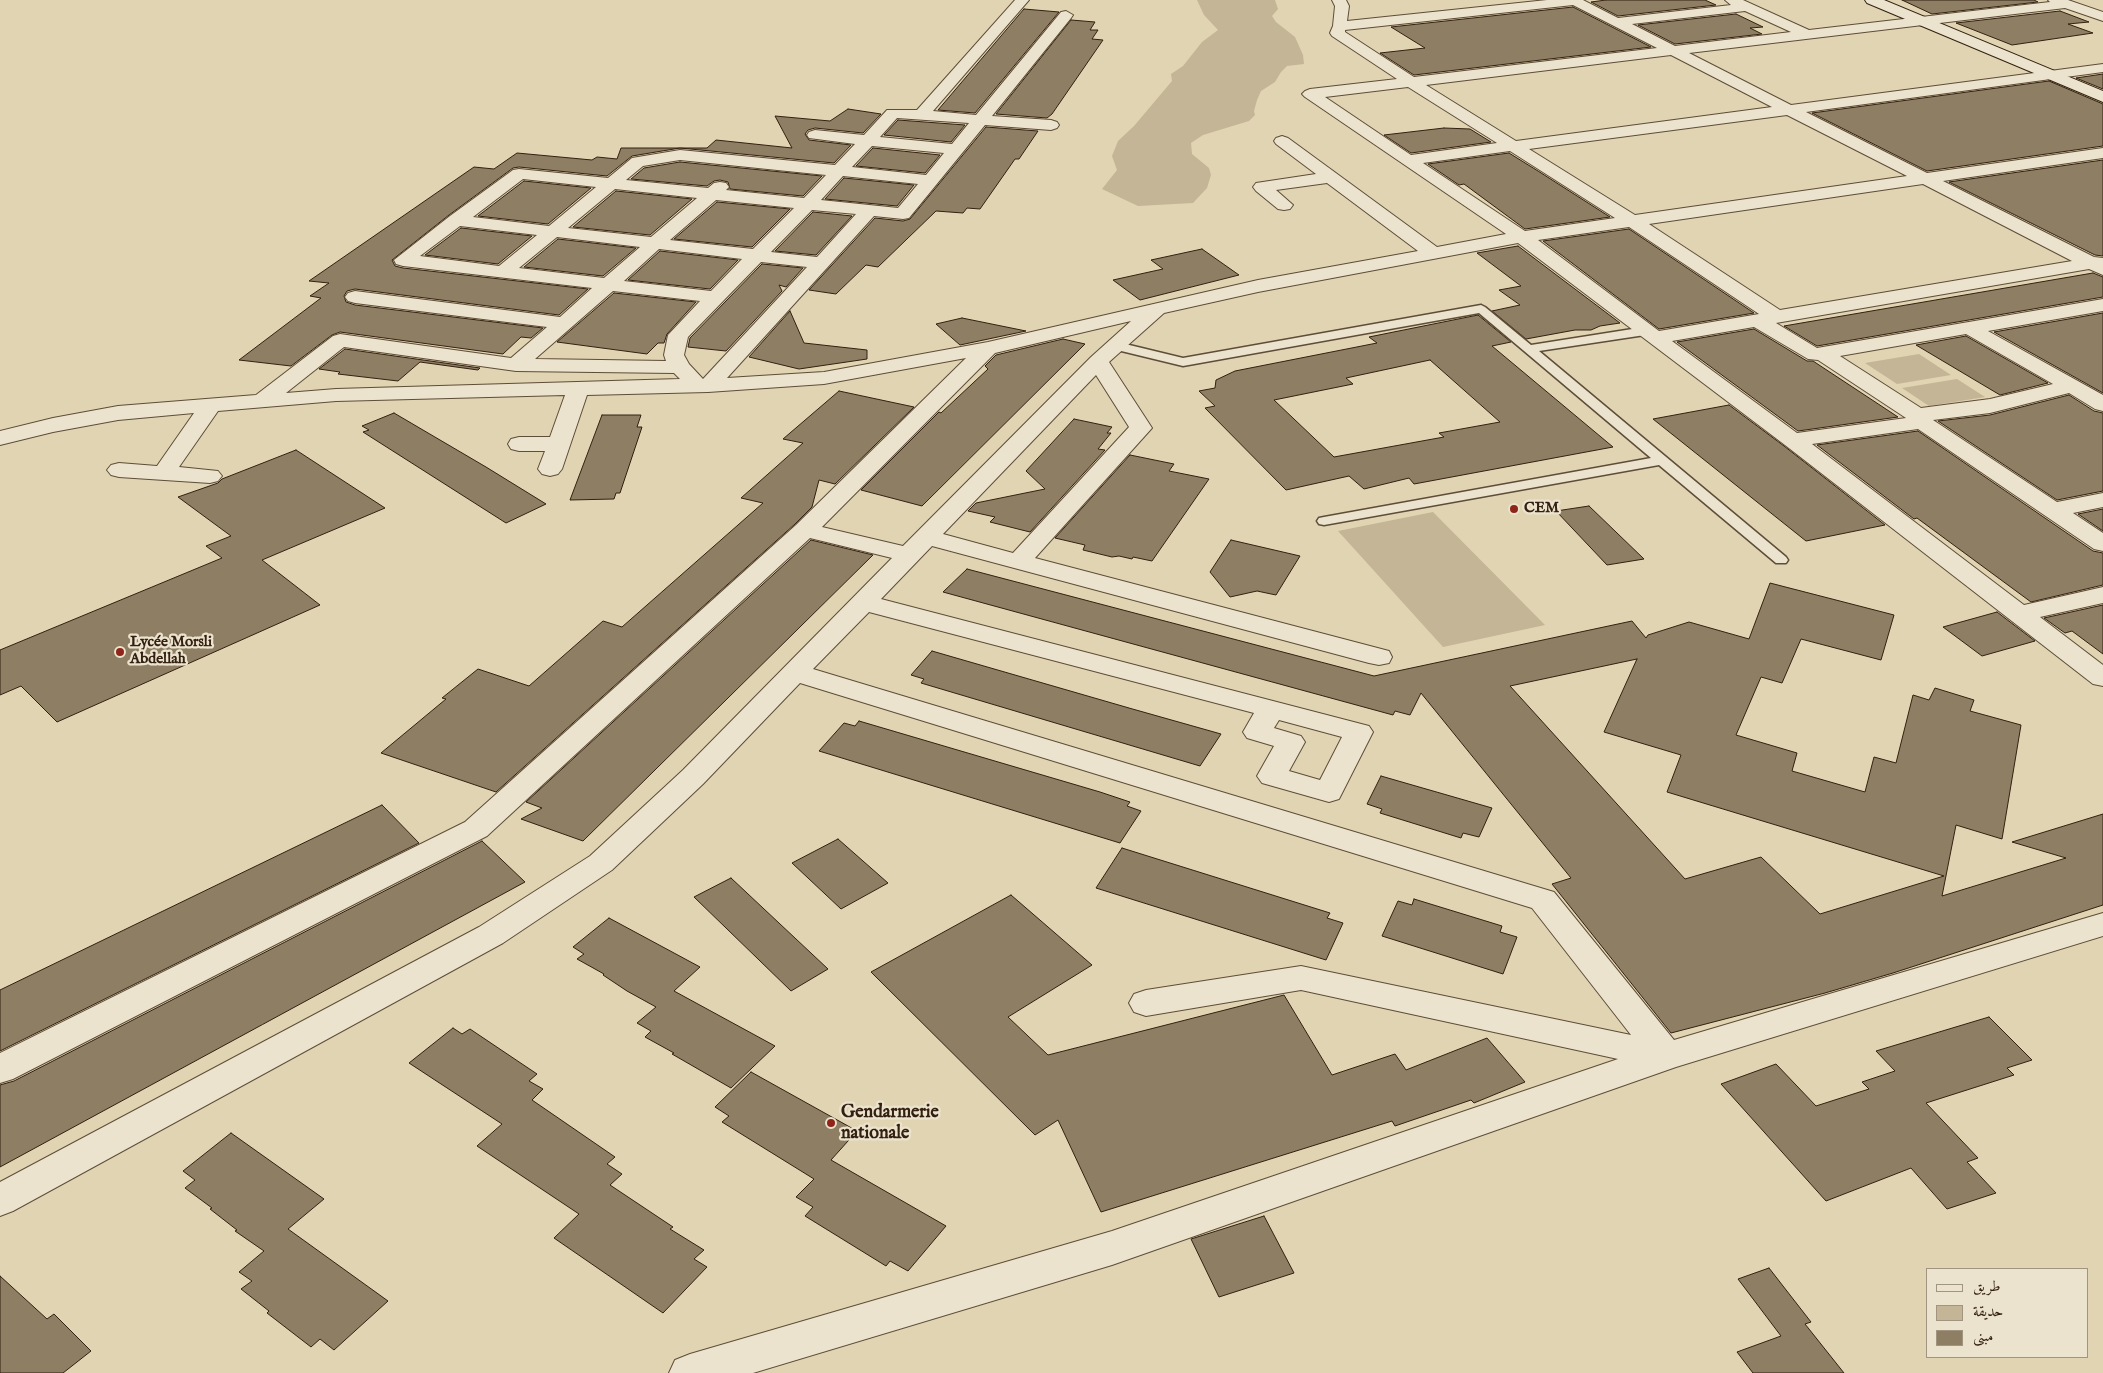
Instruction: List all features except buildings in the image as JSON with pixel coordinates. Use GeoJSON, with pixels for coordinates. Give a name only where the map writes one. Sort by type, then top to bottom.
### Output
{"type":"FeatureCollection","features":[{"type":"Feature","properties":{"kind":"street"},"geometry":{"type":"LineString","coordinates":[[922,114],[1022,0]]}},
{"type":"Feature","properties":{"kind":"street"},"geometry":{"type":"LineString","coordinates":[[1340,0],[1342,6],[1340,26],[1337,33],[1511,146],[1632,221],[1815,355],[2103,304]]}},
{"type":"Feature","properties":{"kind":"street"},"geometry":{"type":"LineString","coordinates":[[1732,0],[1806,34]]}},
{"type":"Feature","properties":{"kind":"street"},"geometry":{"type":"LineString","coordinates":[[1872,0],[2103,96]]}},
{"type":"Feature","properties":{"kind":"street"},"geometry":{"type":"LineString","coordinates":[[1340,26],[1574,1],[1674,50],[1786,109],[2099,264]]}},
{"type":"Feature","properties":{"kind":"street"},"geometry":{"type":"LineString","coordinates":[[2103,17],[2060,2],[1310,94],[1522,237],[1793,440],[2103,678]]}},
{"type":"Feature","properties":{"kind":"street"},"geometry":{"type":"LineString","coordinates":[[1617,22],[1746,6]]}},
{"type":"Feature","properties":{"kind":"street"},"geometry":{"type":"LineString","coordinates":[[714,297],[403,260],[519,174],[902,214],[1066,15]]}},
{"type":"Feature","properties":{"kind":"street"},"geometry":{"type":"LineString","coordinates":[[1408,160],[2103,68]]}},
{"type":"Feature","properties":{"kind":"street"},"geometry":{"type":"LineString","coordinates":[[703,386],[680,367],[674,355],[678,335],[807,205],[892,113],[1050,125]]}},
{"type":"Feature","properties":{"kind":"street"},"geometry":{"type":"LineString","coordinates":[[815,135],[956,149]]}},
{"type":"Feature","properties":{"kind":"street"},"geometry":{"type":"LineString","coordinates":[[1282,141],[1433,253]]}},
{"type":"Feature","properties":{"kind":"street"},"geometry":{"type":"LineString","coordinates":[[0,438],[54,425],[118,413],[336,395],[703,386],[824,378],[988,348],[1258,286],[1522,237],[2103,153]]}},
{"type":"Feature","properties":{"kind":"street"},"geometry":{"type":"LineString","coordinates":[[503,272],[638,162],[680,155],[930,180]]}},
{"type":"Feature","properties":{"kind":"street"},"geometry":{"type":"LineString","coordinates":[[516,365],[747,162]]}},
{"type":"Feature","properties":{"kind":"street"},"geometry":{"type":"LineString","coordinates":[[1284,205],[1262,187],[1330,177]]}},
{"type":"Feature","properties":{"kind":"street"},"geometry":{"type":"LineString","coordinates":[[703,386],[869,211]]}},
{"type":"Feature","properties":{"kind":"street"},"geometry":{"type":"LineString","coordinates":[[456,220],[821,262]]}},
{"type":"Feature","properties":{"kind":"street"},"geometry":{"type":"LineString","coordinates":[[1650,334],[1767,319],[2099,264]]}},
{"type":"Feature","properties":{"kind":"street"},"geometry":{"type":"LineString","coordinates":[[355,297],[563,323]]}},
{"type":"Feature","properties":{"kind":"street"},"geometry":{"type":"LineString","coordinates":[[0,1200],[491,935],[602,863],[693,777],[862,602],[1107,354],[1157,309]]}},
{"type":"Feature","properties":{"kind":"street"},"geometry":{"type":"LineString","coordinates":[[2073,310],[2103,326]]}},
{"type":"Feature","properties":{"kind":"street"},"geometry":{"type":"LineString","coordinates":[[1969,328],[2103,404]]}},
{"type":"Feature","properties":{"kind":"street"},"geometry":{"type":"LineString","coordinates":[[262,401],[340,340],[516,365],[680,367]]}},
{"type":"Feature","properties":{"kind":"street"},"geometry":{"type":"LineString","coordinates":[[0,1069],[476,829],[805,530],[988,348]]}},
{"type":"Feature","properties":{"kind":"street"},"geometry":{"type":"LineString","coordinates":[[1821,353],[2103,544]]}},
{"type":"Feature","properties":{"kind":"street"},"geometry":{"type":"LineString","coordinates":[[1018,562],[1141,428],[1107,354]]}},
{"type":"Feature","properties":{"kind":"street"},"geometry":{"type":"LineString","coordinates":[[1793,440],[1990,406],[2072,386]]}},
{"type":"Feature","properties":{"kind":"street"},"geometry":{"type":"LineString","coordinates":[[550,469],[578,389]]}},
{"type":"Feature","properties":{"kind":"street"},"geometry":{"type":"LineString","coordinates":[[163,473],[211,405]]}},
{"type":"Feature","properties":{"kind":"street"},"geometry":{"type":"LineString","coordinates":[[519,444],[559,444]]}},
{"type":"Feature","properties":{"kind":"street"},"geometry":{"type":"LineString","coordinates":[[119,470],[210,476]]}},
{"type":"Feature","properties":{"kind":"street"},"geometry":{"type":"LineString","coordinates":[[2053,510],[2103,500]]}},
{"type":"Feature","properties":{"kind":"street"},"geometry":{"type":"LineString","coordinates":[[805,530],[1018,562],[1379,657]]}},
{"type":"Feature","properties":{"kind":"street"},"geometry":{"type":"LineString","coordinates":[[2020,614],[2103,595]]}},
{"type":"Feature","properties":{"kind":"street"},"geometry":{"type":"LineString","coordinates":[[862,602],[1271,709]]}},
{"type":"Feature","properties":{"kind":"street"},"geometry":{"type":"LineString","coordinates":[[794,672],[1543,900],[1667,1056]]}},
{"type":"Feature","properties":{"kind":"street"},"geometry":{"type":"LineString","coordinates":[[690,1373],[1112,1248],[1667,1056],[2103,924]]}},
{"type":"Feature","properties":{"kind":"street"},"geometry":{"type":"LineString","coordinates":[[1146,1002],[1301,978],[1667,1056]]}},
{"type":"Feature","properties":{"kind":"lane"},"geometry":{"type":"LineString","coordinates":[[1107,354],[1183,362],[1481,309],[1781,560]]}},
{"type":"Feature","properties":{"kind":"lane"},"geometry":{"type":"LineString","coordinates":[[1528,349],[1650,334]]}},
{"type":"Feature","properties":{"kind":"lane"},"geometry":{"type":"LineString","coordinates":[[1324,521],[1662,460]]}},
{"type":"Feature","properties":{"kind":"green space"},"geometry":{"type":"Polygon","coordinates":[[[1197,0],[1275,0],[1278,9],[1272,16],[1276,22],[1295,37],[1303,55],[1304,64],[1287,66],[1275,82],[1261,91],[1254,111],[1255,115],[1249,121],[1203,135],[1191,143],[1192,154],[1209,168],[1211,175],[1207,188],[1193,203],[1138,206],[1102,189],[1117,170],[1112,156],[1118,141],[1134,126],[1172,81],[1171,74],[1183,66],[1202,42],[1218,30],[1204,15],[1197,0]]]}},
{"type":"Feature","properties":{"kind":"green space"},"geometry":{"type":"Polygon","coordinates":[[[1919,354],[1951,375],[1897,384],[1865,363],[1919,354]]]}},
{"type":"Feature","properties":{"kind":"green space"},"geometry":{"type":"Polygon","coordinates":[[[1957,379],[1985,397],[1929,406],[1902,388],[1957,379]]]}},
{"type":"Feature","properties":{"kind":"green space"},"geometry":{"type":"Polygon","coordinates":[[[1433,512],[1545,625],[1443,647],[1338,531],[1433,512]]]}},
{"type":"Feature","properties":{"kind":"place","name":"CEM"},"geometry":{"type":"Point","coordinates":[1514,509]}},
{"type":"Feature","properties":{"kind":"place","name":"Lycée Morsli Abdellah"},"geometry":{"type":"Point","coordinates":[120,652]}},
{"type":"Feature","properties":{"kind":"place","name":"Gendarmerie nationale"},"geometry":{"type":"Point","coordinates":[831,1123]}}]}
